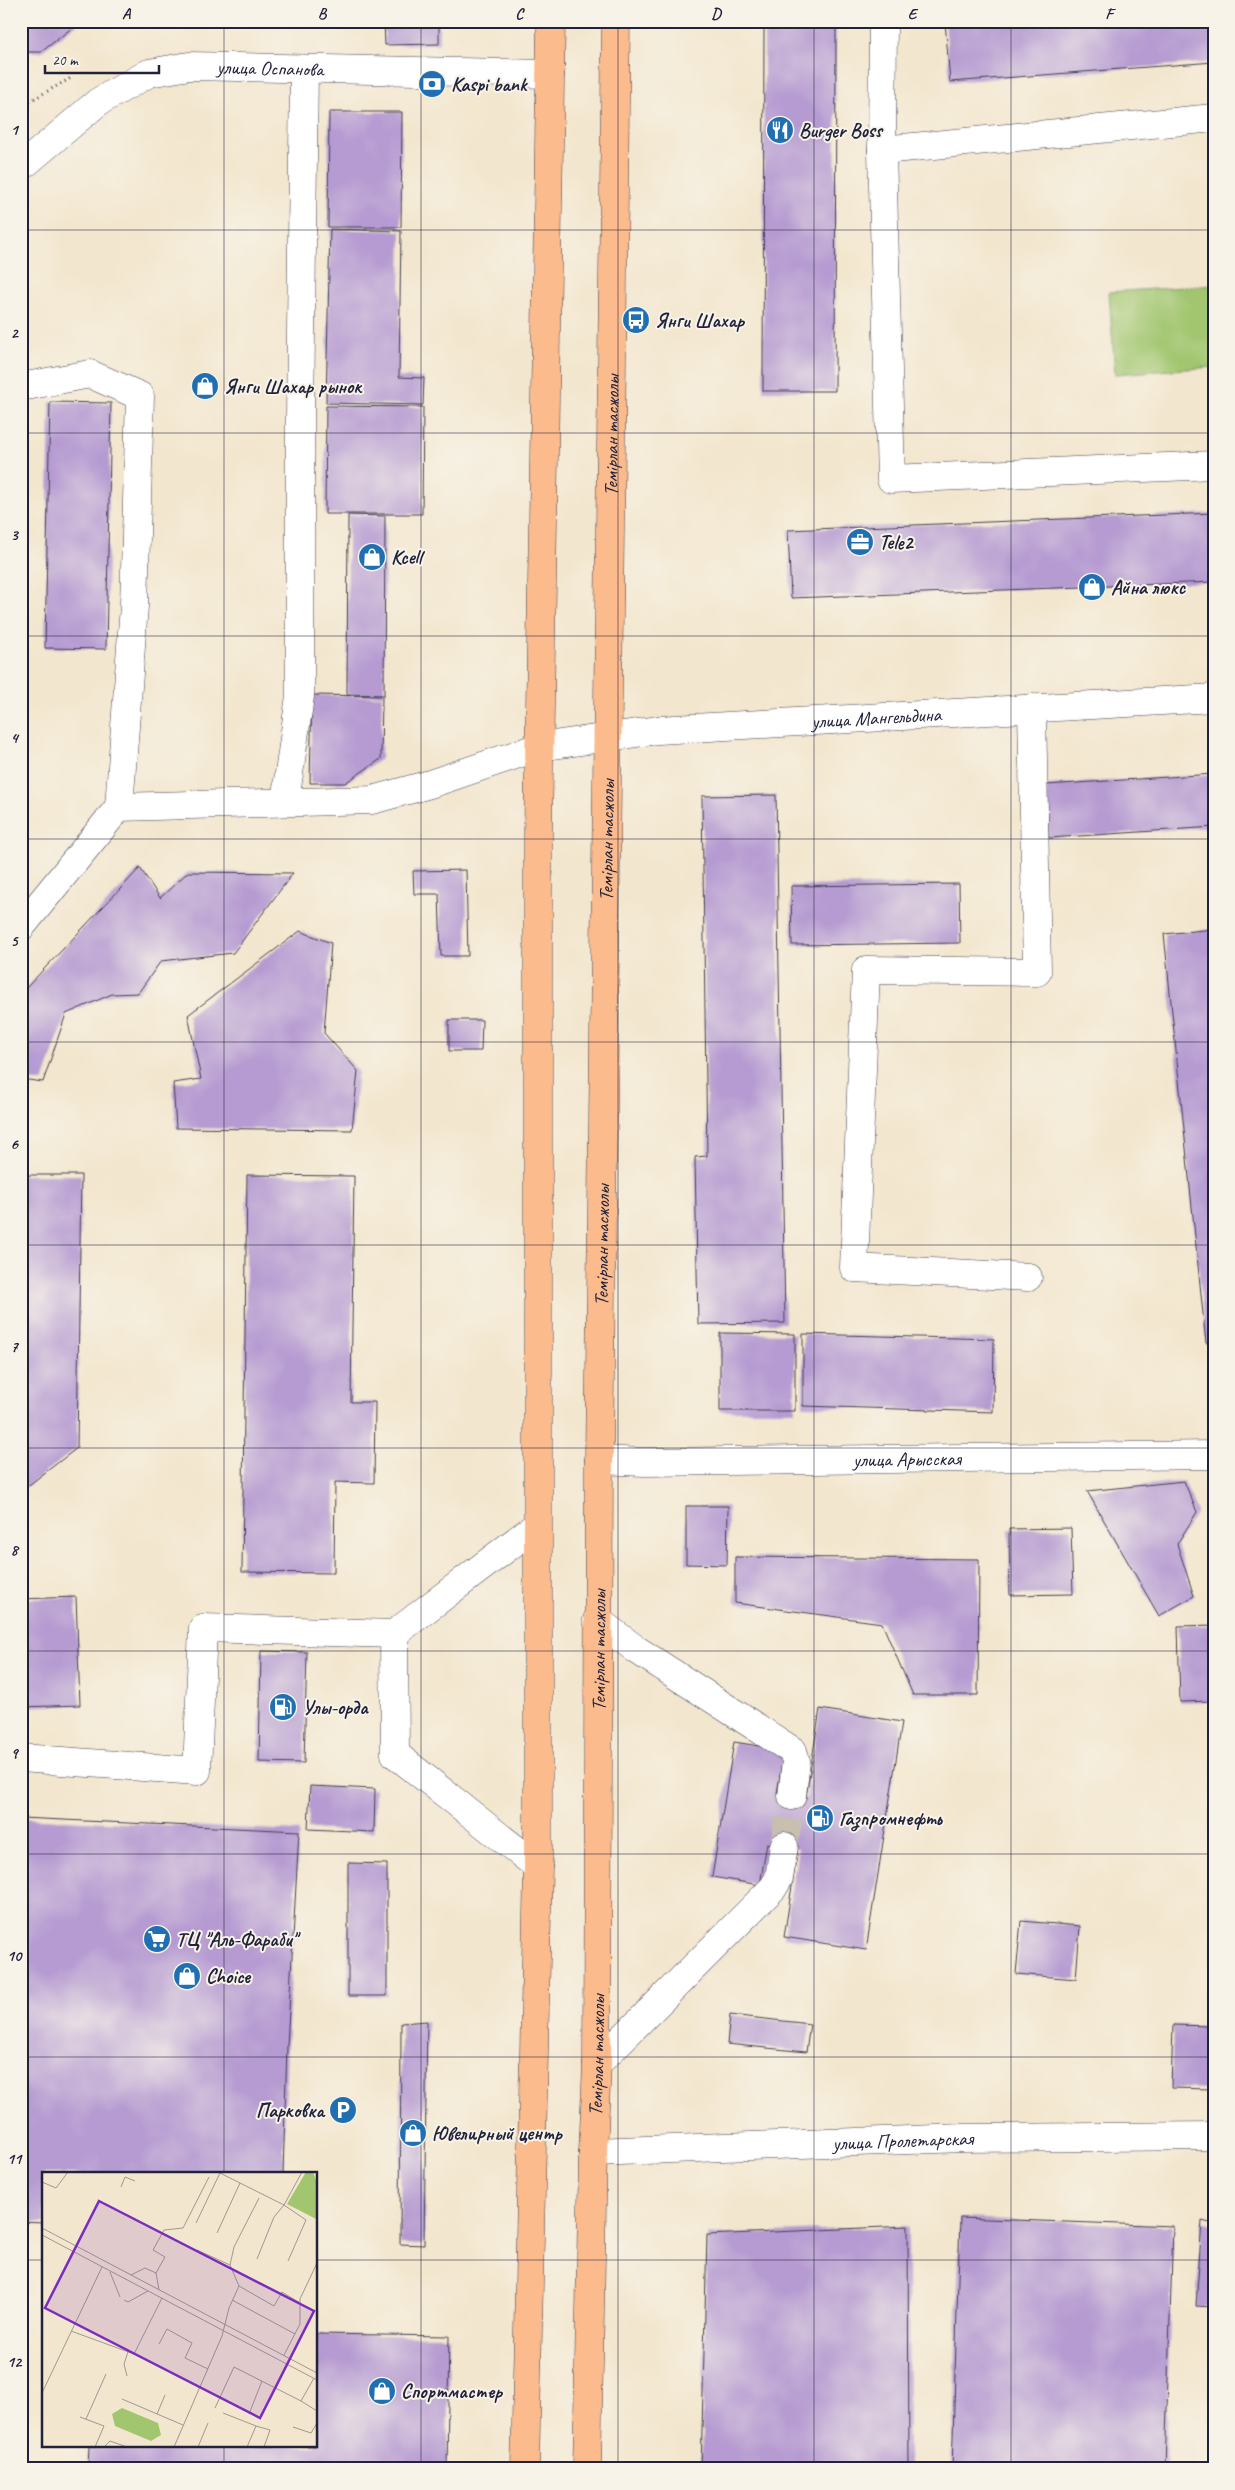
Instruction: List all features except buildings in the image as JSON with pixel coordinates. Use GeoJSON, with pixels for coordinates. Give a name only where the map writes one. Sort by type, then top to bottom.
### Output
{"type":"FeatureCollection","features":[{"type":"Feature","properties":{"kind":"main road"},"geometry":{"type":"LineString","coordinates":[[525,2469],[538,1867],[537,1525],[540,747],[551,21]]}},
{"type":"Feature","properties":{"kind":"main road","name":"Темірлан тасжолы"},"geometry":{"type":"LineString","coordinates":[[587,2469],[593,2152],[597,2064],[599,1460],[616,21]]}},
{"type":"Feature","properties":{"kind":"street"},"geometry":{"type":"LineString","coordinates":[[883,21],[882,150],[891,479],[1214,465]]}},
{"type":"Feature","properties":{"kind":"street","name":"улица Оспанова"},"geometry":{"type":"LineString","coordinates":[[21,165],[26,163],[98,102],[149,73],[189,66],[550,74]]}},
{"type":"Feature","properties":{"kind":"street"},"geometry":{"type":"LineString","coordinates":[[285,802],[300,696],[300,419],[304,69]]}},
{"type":"Feature","properties":{"kind":"street"},"geometry":{"type":"LineString","coordinates":[[882,150],[1214,118]]}},
{"type":"Feature","properties":{"kind":"street"},"geometry":{"type":"LineString","coordinates":[[21,387],[90,374],[140,396],[134,606],[119,807],[21,927]]}},
{"type":"Feature","properties":{"kind":"street","name":"улица Мангельдина"},"geometry":{"type":"LineString","coordinates":[[119,807],[372,800],[430,784],[540,747],[658,730],[1214,698]]}},
{"type":"Feature","properties":{"kind":"street"},"geometry":{"type":"LineString","coordinates":[[1028,1277],[854,1268],[866,970],[1037,972],[1032,708]]}},
{"type":"Feature","properties":{"kind":"street","name":"улица Арысская"},"geometry":{"type":"LineString","coordinates":[[599,1460],[644,1462],[1214,1455]]}},
{"type":"Feature","properties":{"kind":"street"},"geometry":{"type":"LineString","coordinates":[[21,1758],[197,1771],[203,1628],[394,1634],[537,1525]]}},
{"type":"Feature","properties":{"kind":"street"},"geometry":{"type":"LineString","coordinates":[[598,1620],[637,1650],[793,1751],[796,1761],[792,1796]]}},
{"type":"Feature","properties":{"kind":"street"},"geometry":{"type":"LineString","coordinates":[[394,1634],[395,1754],[538,1867]]}},
{"type":"Feature","properties":{"kind":"street"},"geometry":{"type":"LineString","coordinates":[[597,2064],[773,1888],[779,1878],[784,1846]]}},
{"type":"Feature","properties":{"kind":"street","name":"улица Пролетарская"},"geometry":{"type":"LineString","coordinates":[[593,2152],[963,2138],[1214,2136]]}},
{"type":"Feature","properties":{"kind":"green space"},"geometry":{"type":"Polygon","coordinates":[[[1214,285],[1214,367],[1115,374],[1109,292],[1214,285]]]}},
{"type":"Feature","properties":{"kind":"tunnel"},"geometry":{"type":"LineString","coordinates":[[784,1846],[792,1796]]}},
{"type":"Feature","properties":{"kind":"place","name":"Kaspi bank"},"geometry":{"type":"Point","coordinates":[432,84]}},
{"type":"Feature","properties":{"kind":"place","name":"Burger Boss"},"geometry":{"type":"Point","coordinates":[780,130]}},
{"type":"Feature","properties":{"kind":"place","name":"Янги Шахар"},"geometry":{"type":"Point","coordinates":[636,320]}},
{"type":"Feature","properties":{"kind":"place","name":"Янги Шахар рынок"},"geometry":{"type":"Point","coordinates":[205,386]}},
{"type":"Feature","properties":{"kind":"place","name":"Tele2"},"geometry":{"type":"Point","coordinates":[860,542]}},
{"type":"Feature","properties":{"kind":"place","name":"Kcell"},"geometry":{"type":"Point","coordinates":[372,557]}},
{"type":"Feature","properties":{"kind":"place","name":"Айна люкс"},"geometry":{"type":"Point","coordinates":[1092,587]}},
{"type":"Feature","properties":{"kind":"place","name":"Улы-орда"},"geometry":{"type":"Point","coordinates":[283,1707]}},
{"type":"Feature","properties":{"kind":"place","name":"Газпромнефть"},"geometry":{"type":"Point","coordinates":[820,1818]}},
{"type":"Feature","properties":{"kind":"place","name":"ТЦ \"Аль-Фараби\""},"geometry":{"type":"Point","coordinates":[157,1939]}},
{"type":"Feature","properties":{"kind":"place","name":"Choice"},"geometry":{"type":"Point","coordinates":[187,1976]}},
{"type":"Feature","properties":{"kind":"place","name":"Парковка"},"geometry":{"type":"Point","coordinates":[343,2110]}},
{"type":"Feature","properties":{"kind":"place","name":"Ювелирный центр"},"geometry":{"type":"Point","coordinates":[413,2133]}},
{"type":"Feature","properties":{"kind":"place","name":"Спортмастер"},"geometry":{"type":"Point","coordinates":[382,2391]}}]}
